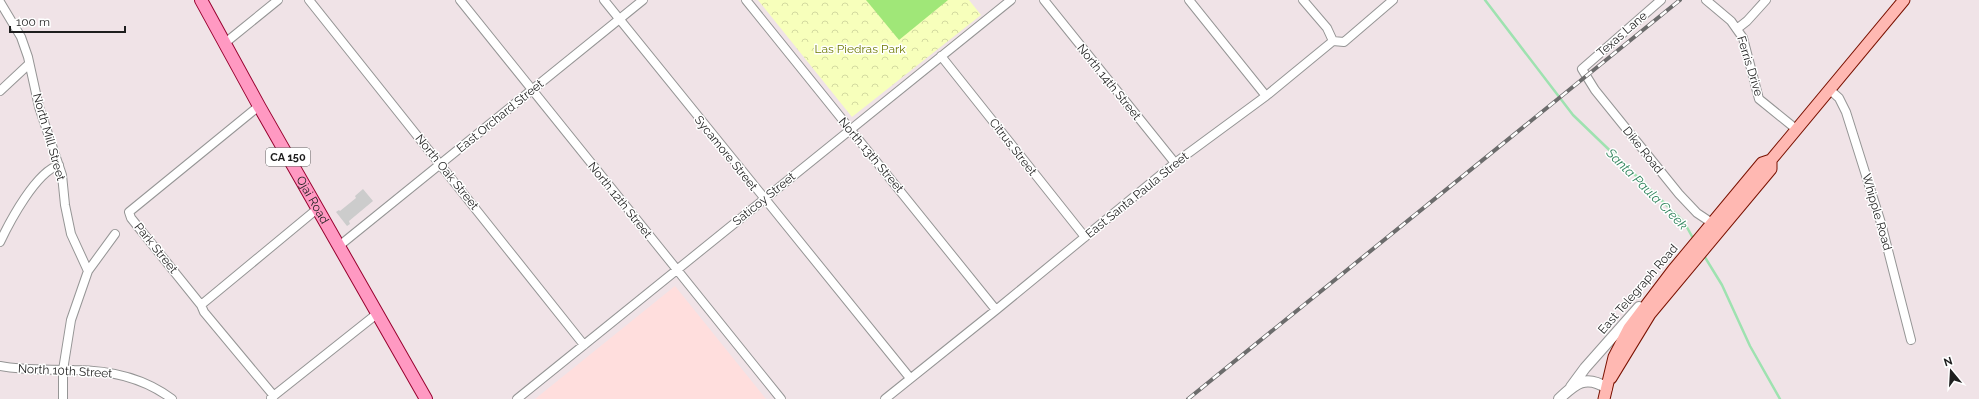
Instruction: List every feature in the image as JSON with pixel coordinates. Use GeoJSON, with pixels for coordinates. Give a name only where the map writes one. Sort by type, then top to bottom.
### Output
{"type":"FeatureCollection","features":[{"type":"Feature","properties":{"kind":"main road","name":"Ojai Road"},"geometry":{"type":"LineString","coordinates":[[202,0],[259,106],[426,399]]}},
{"type":"Feature","properties":{"kind":"main road","name":"East Telegraph Road"},"geometry":{"type":"LineString","coordinates":[[1676,274],[1762,162],[1771,160],[1904,0]]}},
{"type":"Feature","properties":{"kind":"main road"},"geometry":{"type":"LineString","coordinates":[[1607,389],[1610,367],[1625,334],[1676,274]]}},
{"type":"Feature","properties":{"kind":"street"},"geometry":{"type":"LineString","coordinates":[[225,42],[278,0]]}},
{"type":"Feature","properties":{"kind":"street","name":"North Oak Street"},"geometry":{"type":"LineString","coordinates":[[309,0],[584,345]]}},
{"type":"Feature","properties":{"kind":"street","name":"North 12th Street"},"geometry":{"type":"LineString","coordinates":[[460,0],[781,399]]}},
{"type":"Feature","properties":{"kind":"street","name":"Sycamore Street"},"geometry":{"type":"LineString","coordinates":[[604,0],[910,378]]}},
{"type":"Feature","properties":{"kind":"street","name":"East Orchard Street"},"geometry":{"type":"LineString","coordinates":[[339,246],[643,0]]}},
{"type":"Feature","properties":{"kind":"street","name":"North 13th Street"},"geometry":{"type":"LineString","coordinates":[[746,0],[996,310]]}},
{"type":"Feature","properties":{"kind":"street","name":"Saticoy Street"},"geometry":{"type":"LineString","coordinates":[[517,399],[676,269],[765,200],[1011,0]]}},
{"type":"Feature","properties":{"kind":"street","name":"North 14th Street"},"geometry":{"type":"LineString","coordinates":[[1044,0],[1175,163]]}},
{"type":"Feature","properties":{"kind":"street"},"geometry":{"type":"LineString","coordinates":[[1189,0],[1266,96]]}},
{"type":"Feature","properties":{"kind":"street"},"geometry":{"type":"LineString","coordinates":[[1302,0],[1327,28],[1333,41]]}},
{"type":"Feature","properties":{"kind":"street","name":"East Santa Paula Street"},"geometry":{"type":"LineString","coordinates":[[884,399],[996,310],[1175,163],[1266,96],[1333,41],[1344,42],[1393,0]]}},
{"type":"Feature","properties":{"kind":"street","name":"Texas Lane"},"geometry":{"type":"LineString","coordinates":[[1582,69],[1662,0]]}},
{"type":"Feature","properties":{"kind":"street","name":"Ferris Drive"},"geometry":{"type":"LineString","coordinates":[[1706,0],[1738,28],[1748,52],[1759,99],[1763,104],[1796,129]]}},
{"type":"Feature","properties":{"kind":"street"},"geometry":{"type":"LineString","coordinates":[[1738,28],[1747,21],[1766,0]]}},
{"type":"Feature","properties":{"kind":"street","name":"North Mill Street"},"geometry":{"type":"LineString","coordinates":[[0,2],[21,37],[39,107],[62,175],[65,205],[71,234],[88,271]]}},
{"type":"Feature","properties":{"kind":"street","name":"Citrus Street"},"geometry":{"type":"LineString","coordinates":[[941,56],[1085,237]]}},
{"type":"Feature","properties":{"kind":"street"},"geometry":{"type":"LineString","coordinates":[[0,91],[29,64]]}},
{"type":"Feature","properties":{"kind":"street","name":"Dike Road"},"geometry":{"type":"LineString","coordinates":[[1582,69],[1595,90],[1679,194],[1711,229]]}},
{"type":"Feature","properties":{"kind":"street","name":"Whipple Road"},"geometry":{"type":"LineString","coordinates":[[1830,89],[1839,98],[1846,112],[1881,223],[1911,340]]}},
{"type":"Feature","properties":{"kind":"street","name":"Park Street"},"geometry":{"type":"LineString","coordinates":[[259,106],[129,212],[131,218],[272,397]]}},
{"type":"Feature","properties":{"kind":"street"},"geometry":{"type":"LineString","coordinates":[[0,242],[18,207],[42,177],[52,167],[59,165]]}},
{"type":"Feature","properties":{"kind":"street"},"geometry":{"type":"LineString","coordinates":[[201,305],[318,209]]}},
{"type":"Feature","properties":{"kind":"street"},"geometry":{"type":"LineString","coordinates":[[59,398],[71,320],[88,271],[115,234]]}},
{"type":"Feature","properties":{"kind":"street","name":"East Telegraph Road"},"geometry":{"type":"LineString","coordinates":[[1559,399],[1571,387],[1585,368],[1676,274]]}},
{"type":"Feature","properties":{"kind":"street"},"geometry":{"type":"LineString","coordinates":[[272,397],[378,313]]}},
{"type":"Feature","properties":{"kind":"street","name":"North 10th Street"},"geometry":{"type":"LineString","coordinates":[[0,366],[12,369],[94,371],[116,374],[142,382],[172,399]]}},
{"type":"Feature","properties":{"kind":"street"},"geometry":{"type":"LineString","coordinates":[[1571,387],[1580,382],[1591,381],[1607,389]]}},
{"type":"Feature","properties":{"kind":"shaded area"},"geometry":{"type":"Polygon","coordinates":[[[363,189],[373,201],[349,221],[350,224],[347,226],[336,212],[339,210],[340,211],[356,198],[355,196],[363,189]]]}},
{"type":"Feature","properties":{"kind":"shaded area"},"geometry":{"type":"Polygon","coordinates":[[[675,286],[766,399],[535,399],[675,286]]]}},
{"type":"Feature","properties":{"kind":"green space","name":"Las Piedras Park"},"geometry":{"type":"Polygon","coordinates":[[[758,0],[969,0],[981,15],[852,117],[758,0]]]}},
{"type":"Feature","properties":{"kind":"green space"},"geometry":{"type":"Polygon","coordinates":[[[866,0],[948,0],[899,40],[866,0]]]}},
{"type":"Feature","properties":{"kind":"waterway","name":"Santa Paula Creek"},"geometry":{"type":"LineString","coordinates":[[1485,0],[1573,115],[1684,222],[1694,240]]}},
{"type":"Feature","properties":{"kind":"waterway","name":"Santa Paula Creek"},"geometry":{"type":"LineString","coordinates":[[1703,254],[1722,285],[1750,346],[1780,399]]}},
{"type":"Feature","properties":{"kind":"railway"},"geometry":{"type":"LineString","coordinates":[[1188,399],[1680,0]]}}]}
